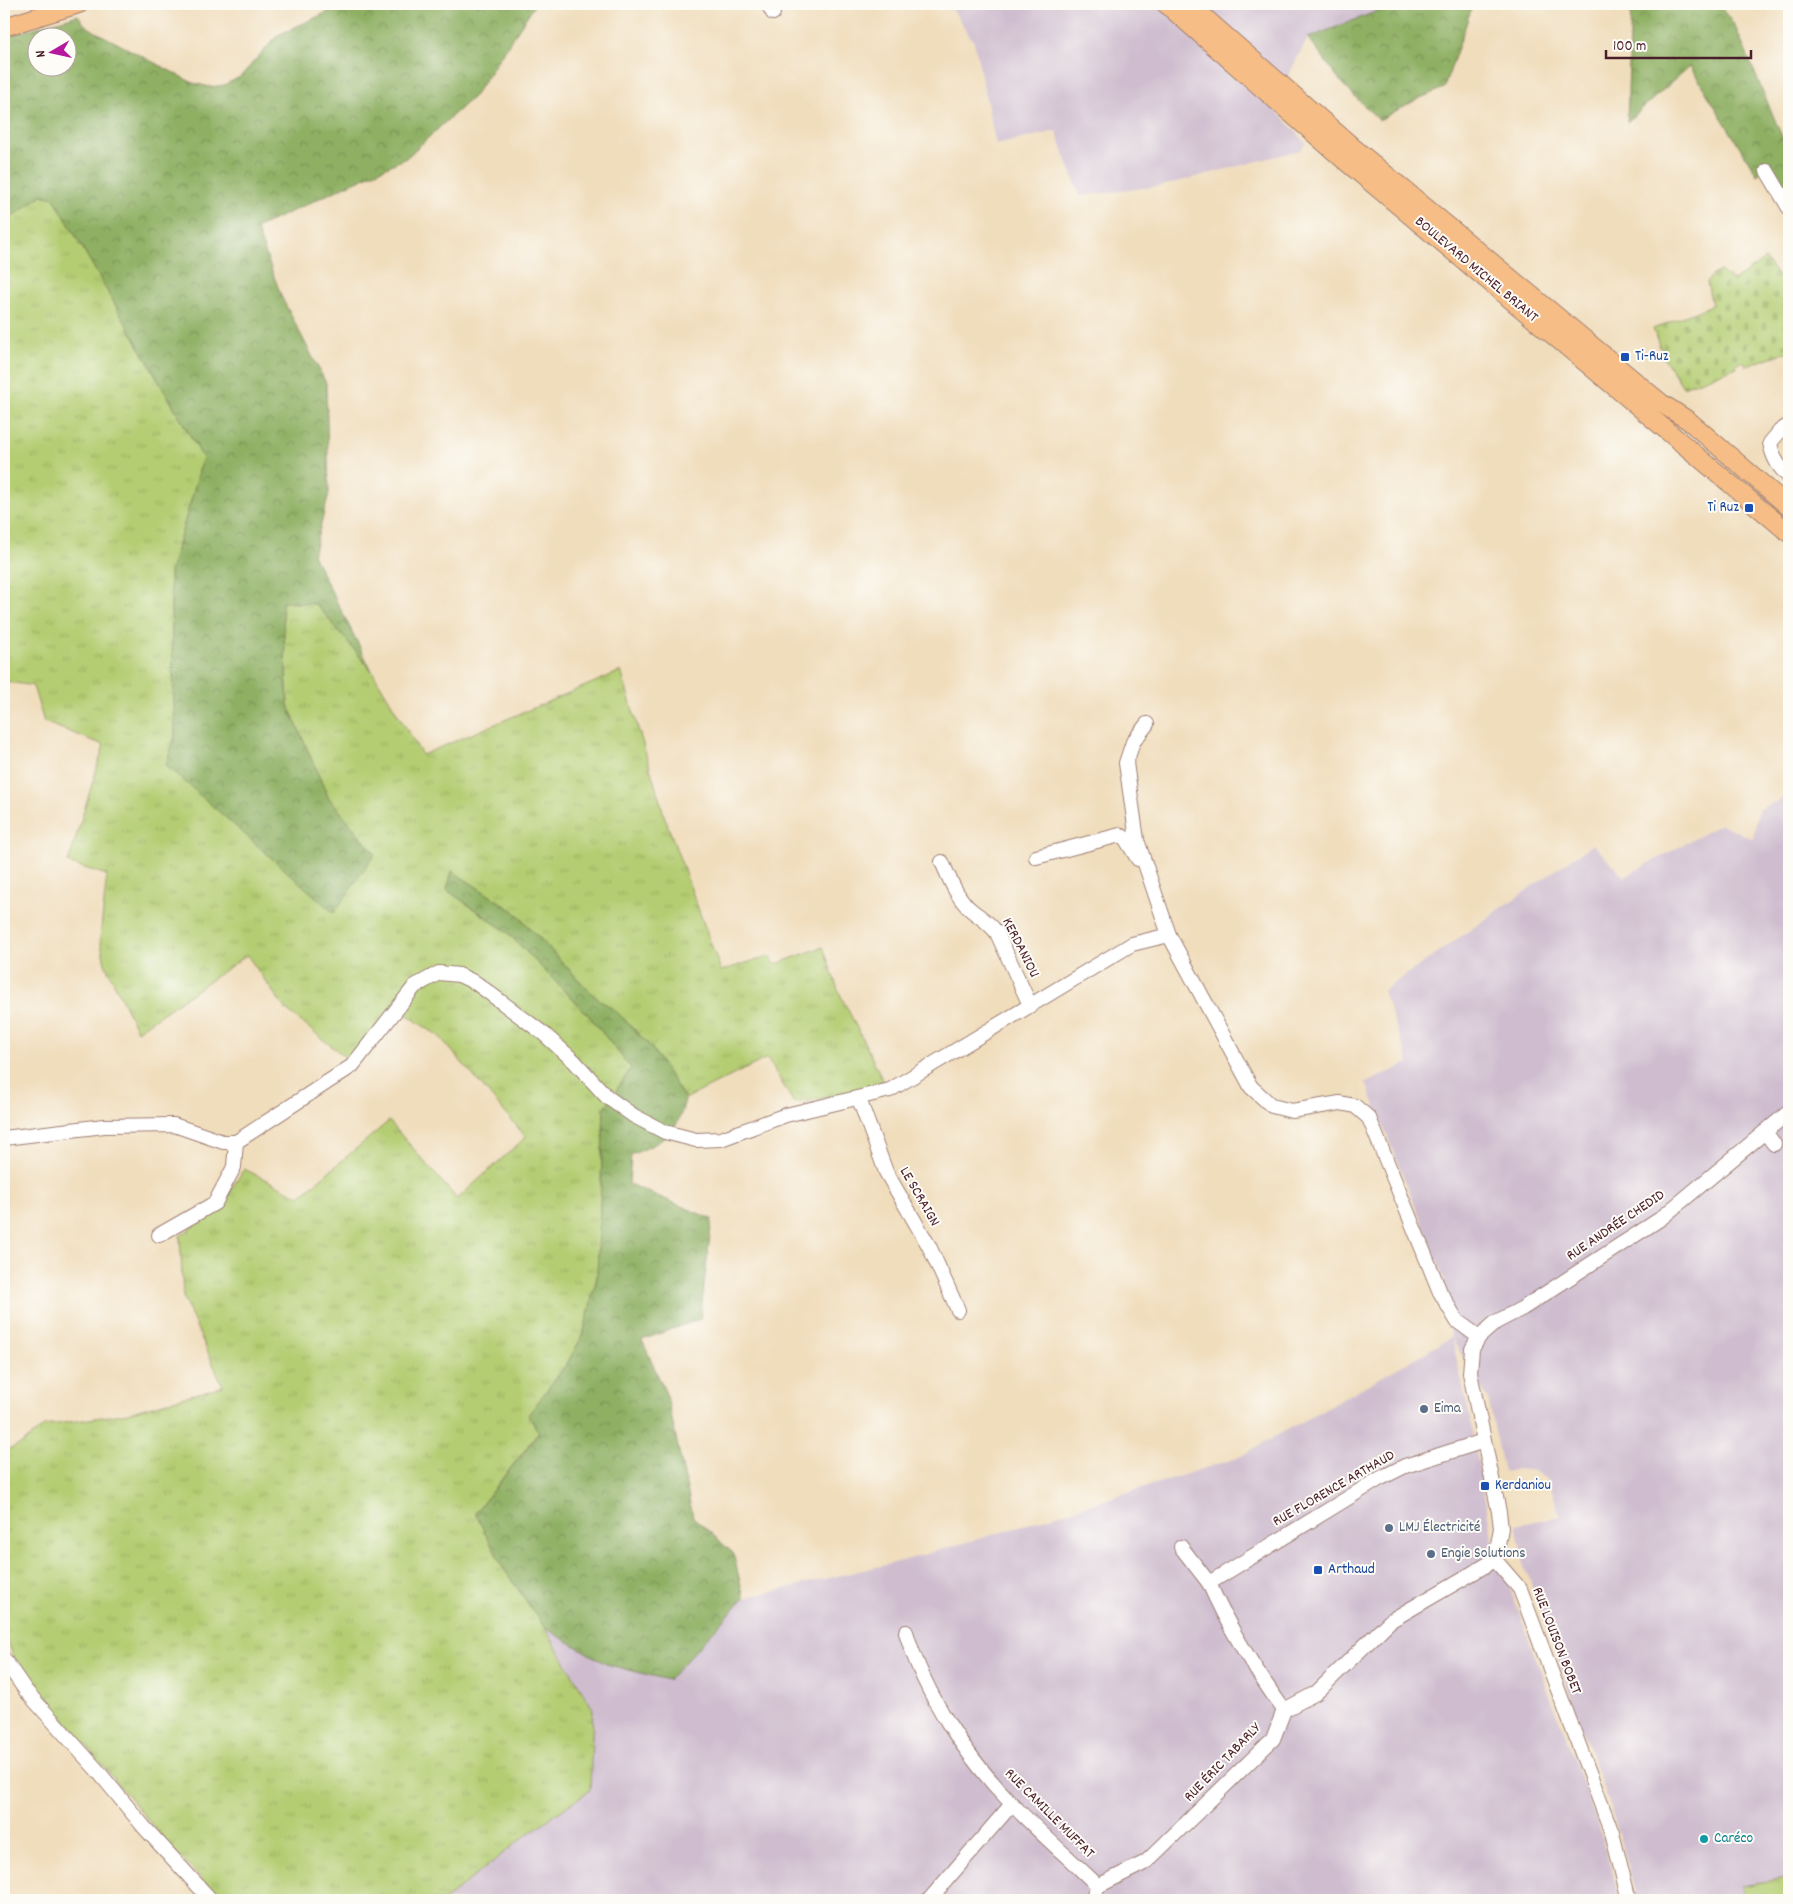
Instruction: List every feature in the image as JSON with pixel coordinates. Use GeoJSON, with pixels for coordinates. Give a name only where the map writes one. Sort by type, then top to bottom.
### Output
{"type":"FeatureCollection","features":[{"type":"Feature","properties":{"kind":"main road"},"geometry":{"type":"LineString","coordinates":[[4,27],[79,4]]}},
{"type":"Feature","properties":{"kind":"main road","name":"BOULEVARD MICHEL BRIANT"},"geometry":{"type":"LineString","coordinates":[[1166,4],[1350,166],[1789,533]]}},
{"type":"Feature","properties":{"kind":"main road","name":"BOULEVARD MICHEL BRIANT"},"geometry":{"type":"LineString","coordinates":[[1189,4],[1355,149],[1660,403],[1689,422],[1786,498]]}},
{"type":"Feature","properties":{"kind":"street"},"geometry":{"type":"LineString","coordinates":[[1767,171],[1789,208]]}},
{"type":"Feature","properties":{"kind":"street"},"geometry":{"type":"LineString","coordinates":[[1789,425],[1780,431],[1770,443],[1772,455],[1778,467],[1789,477]]}},
{"type":"Feature","properties":{"kind":"street"},"geometry":{"type":"LineString","coordinates":[[1147,724],[1134,742],[1126,763],[1137,840],[1169,935],[1251,1086],[1272,1106],[1292,1110],[1340,1103],[1355,1106],[1369,1118],[1440,1292],[1457,1321],[1479,1337],[1472,1349],[1470,1373],[1501,1528],[1494,1560],[1390,1621],[1316,1693],[1284,1710],[1268,1689],[1225,1621],[1209,1583],[1181,1547]]}},
{"type":"Feature","properties":{"kind":"street"},"geometry":{"type":"LineString","coordinates":[[1036,857],[1098,839],[1120,835],[1125,838],[1148,870]]}},
{"type":"Feature","properties":{"kind":"street","name":"KERDANIOU"},"geometry":{"type":"LineString","coordinates":[[942,862],[951,882],[970,909],[990,922],[997,933],[1030,1005]]}},
{"type":"Feature","properties":{"kind":"street"},"geometry":{"type":"LineString","coordinates":[[4,1138],[104,1126],[174,1125],[222,1142],[236,1142],[352,1066],[415,986],[439,973],[459,975],[476,983],[544,1034],[574,1061],[607,1097],[634,1116],[665,1132],[696,1140],[721,1139],[786,1116],[890,1090],[1132,944],[1169,935]]}},
{"type":"Feature","properties":{"kind":"street","name":"LE SCRAIGN"},"geometry":{"type":"LineString","coordinates":[[859,1099],[886,1172],[929,1246],[958,1310]]}},
{"type":"Feature","properties":{"kind":"street","name":"RUE ANDRÉE CHEDID"},"geometry":{"type":"LineString","coordinates":[[1479,1337],[1496,1322],[1538,1298],[1660,1219],[1789,1112]]}},
{"type":"Feature","properties":{"kind":"street"},"geometry":{"type":"LineString","coordinates":[[1765,1132],[1774,1144]]}},
{"type":"Feature","properties":{"kind":"street"},"geometry":{"type":"LineString","coordinates":[[159,1235],[215,1203],[234,1167],[236,1142]]}},
{"type":"Feature","properties":{"kind":"street","name":"RUE FLORENCE ARTHAUD"},"geometry":{"type":"LineString","coordinates":[[1209,1583],[1379,1479],[1406,1466],[1484,1441]]}},
{"type":"Feature","properties":{"kind":"street","name":"RUE LOUISON BOBET"},"geometry":{"type":"LineString","coordinates":[[1494,1560],[1520,1589],[1612,1834],[1629,1900]]}},
{"type":"Feature","properties":{"kind":"street","name":"RUE CAMILLE MUFFAT"},"geometry":{"type":"LineString","coordinates":[[906,1632],[918,1665],[941,1709],[967,1749],[1012,1804],[1098,1886]]}},
{"type":"Feature","properties":{"kind":"street"},"geometry":{"type":"LineString","coordinates":[[4,1660],[26,1691],[97,1770],[144,1827],[211,1900]]}},
{"type":"Feature","properties":{"kind":"street","name":"RUE ÉRIC TABARLY"},"geometry":{"type":"LineString","coordinates":[[1098,1886],[1146,1862],[1186,1825],[1273,1738],[1284,1710]]}},
{"type":"Feature","properties":{"kind":"street"},"geometry":{"type":"LineString","coordinates":[[928,1900],[1012,1804]]}},
{"type":"Feature","properties":{"kind":"street"},"geometry":{"type":"LineString","coordinates":[[1092,1900],[1098,1886]]}},
{"type":"Feature","properties":{"kind":"shaded area"},"geometry":{"type":"Polygon","coordinates":[[[949,4],[1396,4],[1308,38],[1272,106],[1306,143],[1300,150],[1161,186],[1080,196],[1056,131],[996,145],[974,42],[949,4]]]}},
{"type":"Feature","properties":{"kind":"shaded area"},"geometry":{"type":"Polygon","coordinates":[[[1789,796],[1789,1878],[1743,1885],[1745,1900],[1637,1900],[1620,1836],[1524,1564],[1516,1525],[1560,1516],[1549,1481],[1534,1471],[1518,1469],[1504,1472],[1488,1399],[1452,1339],[1468,1408],[1493,1543],[1597,1821],[1611,1865],[1619,1900],[445,1900],[525,1836],[590,1789],[563,1659],[545,1628],[606,1664],[668,1680],[744,1598],[902,1561],[1009,1530],[1237,1458],[1451,1338],[1444,1278],[1366,1083],[1409,1063],[1383,991],[1593,844],[1624,877],[1721,824],[1753,839],[1758,810],[1789,796]]]}},
{"type":"Feature","properties":{"kind":"green space"},"geometry":{"type":"Polygon","coordinates":[[[345,4],[535,4],[475,95],[406,158],[256,228],[282,298],[326,383],[329,493],[313,555],[372,671],[316,604],[282,602],[288,705],[328,797],[375,854],[334,913],[166,765],[175,736],[170,573],[203,458],[54,198],[42,195],[4,223],[4,37],[28,30],[28,78],[78,78],[78,28],[34,28],[78,15],[85,25],[96,32],[193,83],[210,87],[224,85],[240,77],[278,35],[345,4]]]}},
{"type":"Feature","properties":{"kind":"green space"},"geometry":{"type":"Polygon","coordinates":[[[1396,4],[1473,4],[1444,88],[1418,99],[1379,120],[1344,86],[1308,38],[1396,4]]]}},
{"type":"Feature","properties":{"kind":"green space"},"geometry":{"type":"Polygon","coordinates":[[[1631,4],[1718,4],[1735,26],[1789,153],[1789,193],[1787,194],[1768,167],[1757,175],[1690,66],[1627,122],[1631,4]]]}},
{"type":"Feature","properties":{"kind":"green space"},"geometry":{"type":"Polygon","coordinates":[[[42,195],[54,198],[203,458],[170,573],[175,736],[166,765],[375,854],[328,797],[288,705],[282,602],[316,604],[372,671],[422,755],[621,671],[665,818],[721,971],[768,956],[776,964],[823,947],[838,990],[884,1082],[851,1093],[794,1103],[767,1058],[685,1099],[651,1047],[618,1013],[593,995],[515,912],[452,871],[447,890],[507,932],[589,1016],[631,1068],[604,1109],[597,1277],[583,1335],[568,1362],[539,1432],[475,1513],[504,1569],[545,1628],[593,1709],[590,1790],[525,1836],[445,1900],[222,1900],[171,1848],[13,1657],[4,1628],[4,1452],[23,1443],[44,1426],[128,1413],[223,1386],[183,1297],[180,1236],[220,1207],[244,1169],[300,1196],[389,1121],[457,1199],[526,1137],[440,1037],[394,1006],[349,1060],[286,1010],[247,955],[137,1031],[105,964],[100,938],[107,875],[68,863],[104,745],[44,722],[33,686],[4,681],[4,223],[42,195]]]}},
{"type":"Feature","properties":{"kind":"green space"},"geometry":{"type":"Polygon","coordinates":[[[1765,259],[1789,291],[1789,351],[1746,366],[1744,361],[1736,364],[1737,367],[1683,387],[1664,358],[1653,329],[1712,305],[1707,282],[1712,275],[1720,271],[1734,281],[1765,259]]]}},
{"type":"Feature","properties":{"kind":"green space"},"geometry":{"type":"Polygon","coordinates":[[[452,871],[515,912],[593,995],[618,1013],[651,1047],[685,1099],[678,1121],[673,1129],[652,1145],[631,1155],[629,1184],[712,1219],[700,1319],[642,1340],[667,1396],[693,1517],[733,1553],[744,1598],[668,1680],[606,1664],[545,1628],[504,1569],[475,1513],[539,1433],[528,1415],[568,1362],[583,1335],[597,1277],[604,1109],[631,1068],[589,1016],[507,932],[447,890],[452,871]]]}},
{"type":"Feature","properties":{"kind":"green space"},"geometry":{"type":"Polygon","coordinates":[[[1789,1878],[1789,1900],[1745,1900],[1742,1885],[1789,1878]]]}},
{"type":"Feature","properties":{"kind":"place","name":"Ti-Ruz"},"geometry":{"type":"Point","coordinates":[1625,357]}},
{"type":"Feature","properties":{"kind":"place","name":"Ti Ruz"},"geometry":{"type":"Point","coordinates":[1749,508]}},
{"type":"Feature","properties":{"kind":"place","name":"Eima"},"geometry":{"type":"Point","coordinates":[1424,1409]}},
{"type":"Feature","properties":{"kind":"place","name":"Kerdaniou"},"geometry":{"type":"Point","coordinates":[1485,1486]}},
{"type":"Feature","properties":{"kind":"place","name":"LMJ Électricité"},"geometry":{"type":"Point","coordinates":[1389,1528]}},
{"type":"Feature","properties":{"kind":"place","name":"Engie Solutions"},"geometry":{"type":"Point","coordinates":[1431,1554]}},
{"type":"Feature","properties":{"kind":"place","name":"Arthaud"},"geometry":{"type":"Point","coordinates":[1318,1570]}},
{"type":"Feature","properties":{"kind":"place","name":"Caréco"},"geometry":{"type":"Point","coordinates":[1704,1839]}}]}
